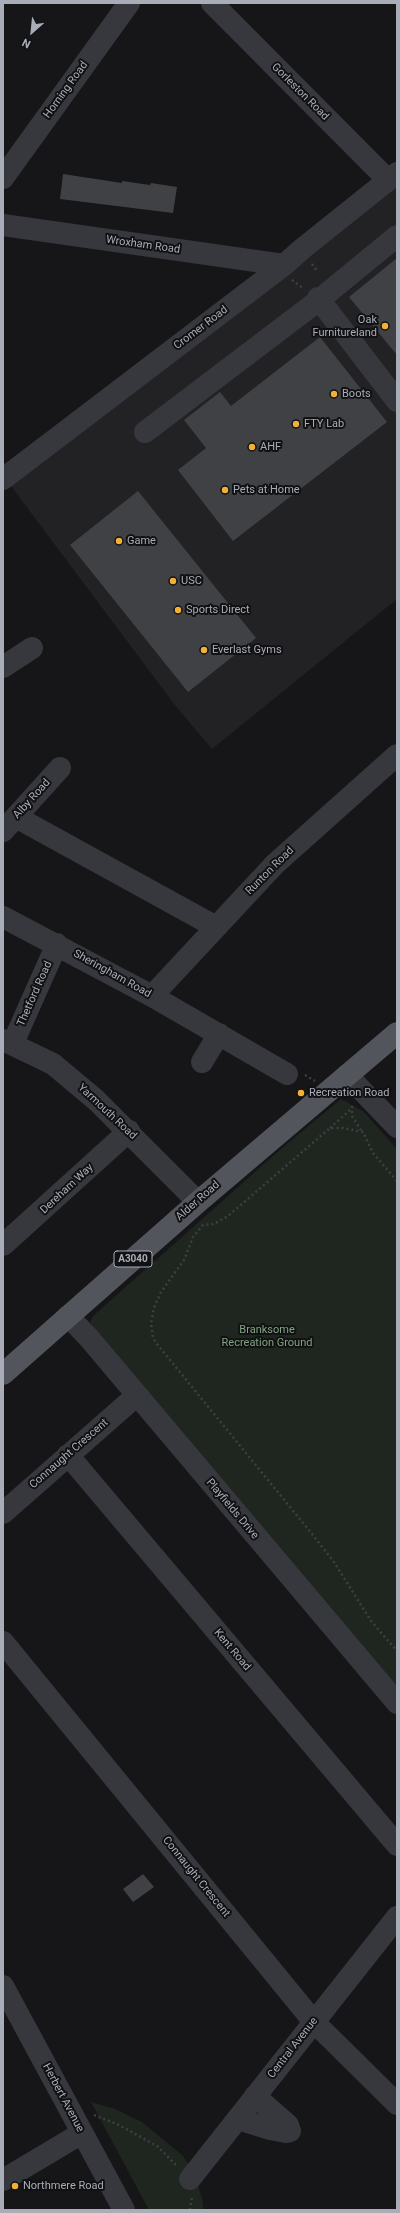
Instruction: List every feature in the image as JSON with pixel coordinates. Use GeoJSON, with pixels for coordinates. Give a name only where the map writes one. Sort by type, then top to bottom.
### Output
{"type":"FeatureCollection","features":[{"type":"Feature","properties":{"kind":"main road","name":"Alder Road"},"geometry":{"type":"LineString","coordinates":[[3,1374],[198,1202],[309,1106],[397,1033]]}},
{"type":"Feature","properties":{"kind":"street","name":"Horning Road"},"geometry":{"type":"LineString","coordinates":[[3,178],[129,3]]}},
{"type":"Feature","properties":{"kind":"street","name":"Gorleston Road"},"geometry":{"type":"LineString","coordinates":[[212,3],[392,177]]}},
{"type":"Feature","properties":{"kind":"street","name":"Cromer Road"},"geometry":{"type":"LineString","coordinates":[[3,479],[281,268],[302,248],[392,177]]}},
{"type":"Feature","properties":{"kind":"street","name":"Wroxham Road"},"geometry":{"type":"LineString","coordinates":[[3,225],[281,268]]}},
{"type":"Feature","properties":{"kind":"street"},"geometry":{"type":"LineString","coordinates":[[146,432],[319,299],[397,236]]}},
{"type":"Feature","properties":{"kind":"street"},"geometry":{"type":"LineString","coordinates":[[319,299],[397,401]]}},
{"type":"Feature","properties":{"kind":"street"},"geometry":{"type":"LineString","coordinates":[[3,667],[32,648]]}},
{"type":"Feature","properties":{"kind":"street","name":"Runton Road"},"geometry":{"type":"LineString","coordinates":[[152,996],[275,864],[397,755]]}},
{"type":"Feature","properties":{"kind":"street","name":"Alby Road"},"geometry":{"type":"LineString","coordinates":[[8,820],[60,768]]}},
{"type":"Feature","properties":{"kind":"street"},"geometry":{"type":"LineString","coordinates":[[8,820],[216,927]]}},
{"type":"Feature","properties":{"kind":"street","name":"Sheringham Road"},"geometry":{"type":"LineString","coordinates":[[3,917],[57,944],[152,996],[287,1074]]}},
{"type":"Feature","properties":{"kind":"street","name":"Thetford Road"},"geometry":{"type":"LineString","coordinates":[[8,1042],[57,944]]}},
{"type":"Feature","properties":{"kind":"street"},"geometry":{"type":"LineString","coordinates":[[202,1062],[219,1034]]}},
{"type":"Feature","properties":{"kind":"street","name":"Yarmouth Road"},"geometry":{"type":"LineString","coordinates":[[8,1042],[53,1064],[96,1100],[129,1131],[198,1202]]}},
{"type":"Feature","properties":{"kind":"street"},"geometry":{"type":"LineString","coordinates":[[339,1082],[397,1127]]}},
{"type":"Feature","properties":{"kind":"street","name":"Dereham Way"},"geometry":{"type":"LineString","coordinates":[[3,1245],[129,1131]]}},
{"type":"Feature","properties":{"kind":"street","name":"Playfields Drive"},"geometry":{"type":"LineString","coordinates":[[68,1316],[89,1338],[136,1396],[397,1703]]}},
{"type":"Feature","properties":{"kind":"street","name":"Connaught Crescent"},"geometry":{"type":"LineString","coordinates":[[3,1513],[136,1396]]}},
{"type":"Feature","properties":{"kind":"street","name":"Kent Road"},"geometry":{"type":"LineString","coordinates":[[68,1455],[397,1845]]}},
{"type":"Feature","properties":{"kind":"street","name":"Connaught Crescent"},"geometry":{"type":"LineString","coordinates":[[3,1642],[314,2022],[397,2104]]}},
{"type":"Feature","properties":{"kind":"street","name":"Central Avenue"},"geometry":{"type":"LineString","coordinates":[[190,2179],[397,1917]]}},
{"type":"Feature","properties":{"kind":"street","name":"Herbert Avenue"},"geometry":{"type":"LineString","coordinates":[[3,1986],[124,2210]]}},
{"type":"Feature","properties":{"kind":"street"},"geometry":{"type":"LineString","coordinates":[[238,2119],[270,2129],[286,2132],[290,2131],[288,2125],[255,2096]]}},
{"type":"Feature","properties":{"kind":"street"},"geometry":{"type":"LineString","coordinates":[[3,2180],[82,2132]]}},
{"type":"Feature","properties":{"kind":"path"},"geometry":{"type":"LineString","coordinates":[[281,268],[319,299]]}},
{"type":"Feature","properties":{"kind":"path"},"geometry":{"type":"LineString","coordinates":[[287,1074],[292,1068],[339,1082]]}},
{"type":"Feature","properties":{"kind":"path"},"geometry":{"type":"LineString","coordinates":[[351,1108],[228,1216],[214,1224],[203,1225],[193,1237],[184,1260],[161,1292],[154,1308],[151,1324],[153,1338],[157,1344],[334,1562],[371,1621],[397,1651]]}},
{"type":"Feature","properties":{"kind":"path"},"geometry":{"type":"LineString","coordinates":[[330,1128],[343,1128],[363,1132],[373,1153],[397,1181]]}},
{"type":"Feature","properties":{"kind":"path"},"geometry":{"type":"LineString","coordinates":[[90,2111],[95,2116],[117,2124],[157,2146],[190,2179],[194,2188],[190,2210]]}},
{"type":"Feature","properties":{"kind":"shaded area"},"geometry":{"type":"Polygon","coordinates":[[[397,185],[397,599],[212,749],[174,704],[5,478],[397,185]]]}},
{"type":"Feature","properties":{"kind":"green space","name":"Branksome Recreation Ground"},"geometry":{"type":"Polygon","coordinates":[[[341,1099],[363,1111],[397,1149],[397,1694],[93,1328],[90,1322],[93,1316],[282,1148],[341,1099]]]}},
{"type":"Feature","properties":{"kind":"green space"},"geometry":{"type":"Polygon","coordinates":[[[91,2102],[115,2109],[142,2122],[182,2155],[195,2173],[203,2203],[203,2210],[149,2210],[91,2102]]]}},
{"type":"Feature","properties":{"kind":"building"},"geometry":{"type":"Polygon","coordinates":[[[63,174],[122,183],[122,181],[150,185],[151,183],[177,187],[173,213],[60,199],[63,174]]]}},
{"type":"Feature","properties":{"kind":"building","name":"Oak Furnitureland"},"geometry":{"type":"Polygon","coordinates":[[[397,258],[397,355],[349,297],[397,258]]]}},
{"type":"Feature","properties":{"kind":"building"},"geometry":{"type":"Polygon","coordinates":[[[320,337],[387,422],[233,541],[178,470],[206,448],[184,420],[220,392],[231,406],[320,337]]]}},
{"type":"Feature","properties":{"kind":"building","name":"Sports Direct"},"geometry":{"type":"Polygon","coordinates":[[[138,491],[256,638],[188,692],[70,545],[138,491]]]}},
{"type":"Feature","properties":{"kind":"building"},"geometry":{"type":"Polygon","coordinates":[[[143,1874],[154,1887],[133,1902],[123,1889],[143,1874]]]}},
{"type":"Feature","properties":{"kind":"place","name":"Oak Furnitureland"},"geometry":{"type":"Point","coordinates":[385,326]}},
{"type":"Feature","properties":{"kind":"place","name":"Boots"},"geometry":{"type":"Point","coordinates":[334,394]}},
{"type":"Feature","properties":{"kind":"place","name":"FTY Lab"},"geometry":{"type":"Point","coordinates":[296,424]}},
{"type":"Feature","properties":{"kind":"place","name":"AHF"},"geometry":{"type":"Point","coordinates":[252,447]}},
{"type":"Feature","properties":{"kind":"place","name":"Pets at Home"},"geometry":{"type":"Point","coordinates":[225,490]}},
{"type":"Feature","properties":{"kind":"place","name":"Game"},"geometry":{"type":"Point","coordinates":[119,541]}},
{"type":"Feature","properties":{"kind":"place","name":"USC"},"geometry":{"type":"Point","coordinates":[173,581]}},
{"type":"Feature","properties":{"kind":"place","name":"Sports Direct"},"geometry":{"type":"Point","coordinates":[178,610]}},
{"type":"Feature","properties":{"kind":"place","name":"Everlast Gyms"},"geometry":{"type":"Point","coordinates":[204,650]}},
{"type":"Feature","properties":{"kind":"place","name":"Recreation Road"},"geometry":{"type":"Point","coordinates":[301,1093]}},
{"type":"Feature","properties":{"kind":"place","name":"Northmere Road"},"geometry":{"type":"Point","coordinates":[15,2186]}}]}
